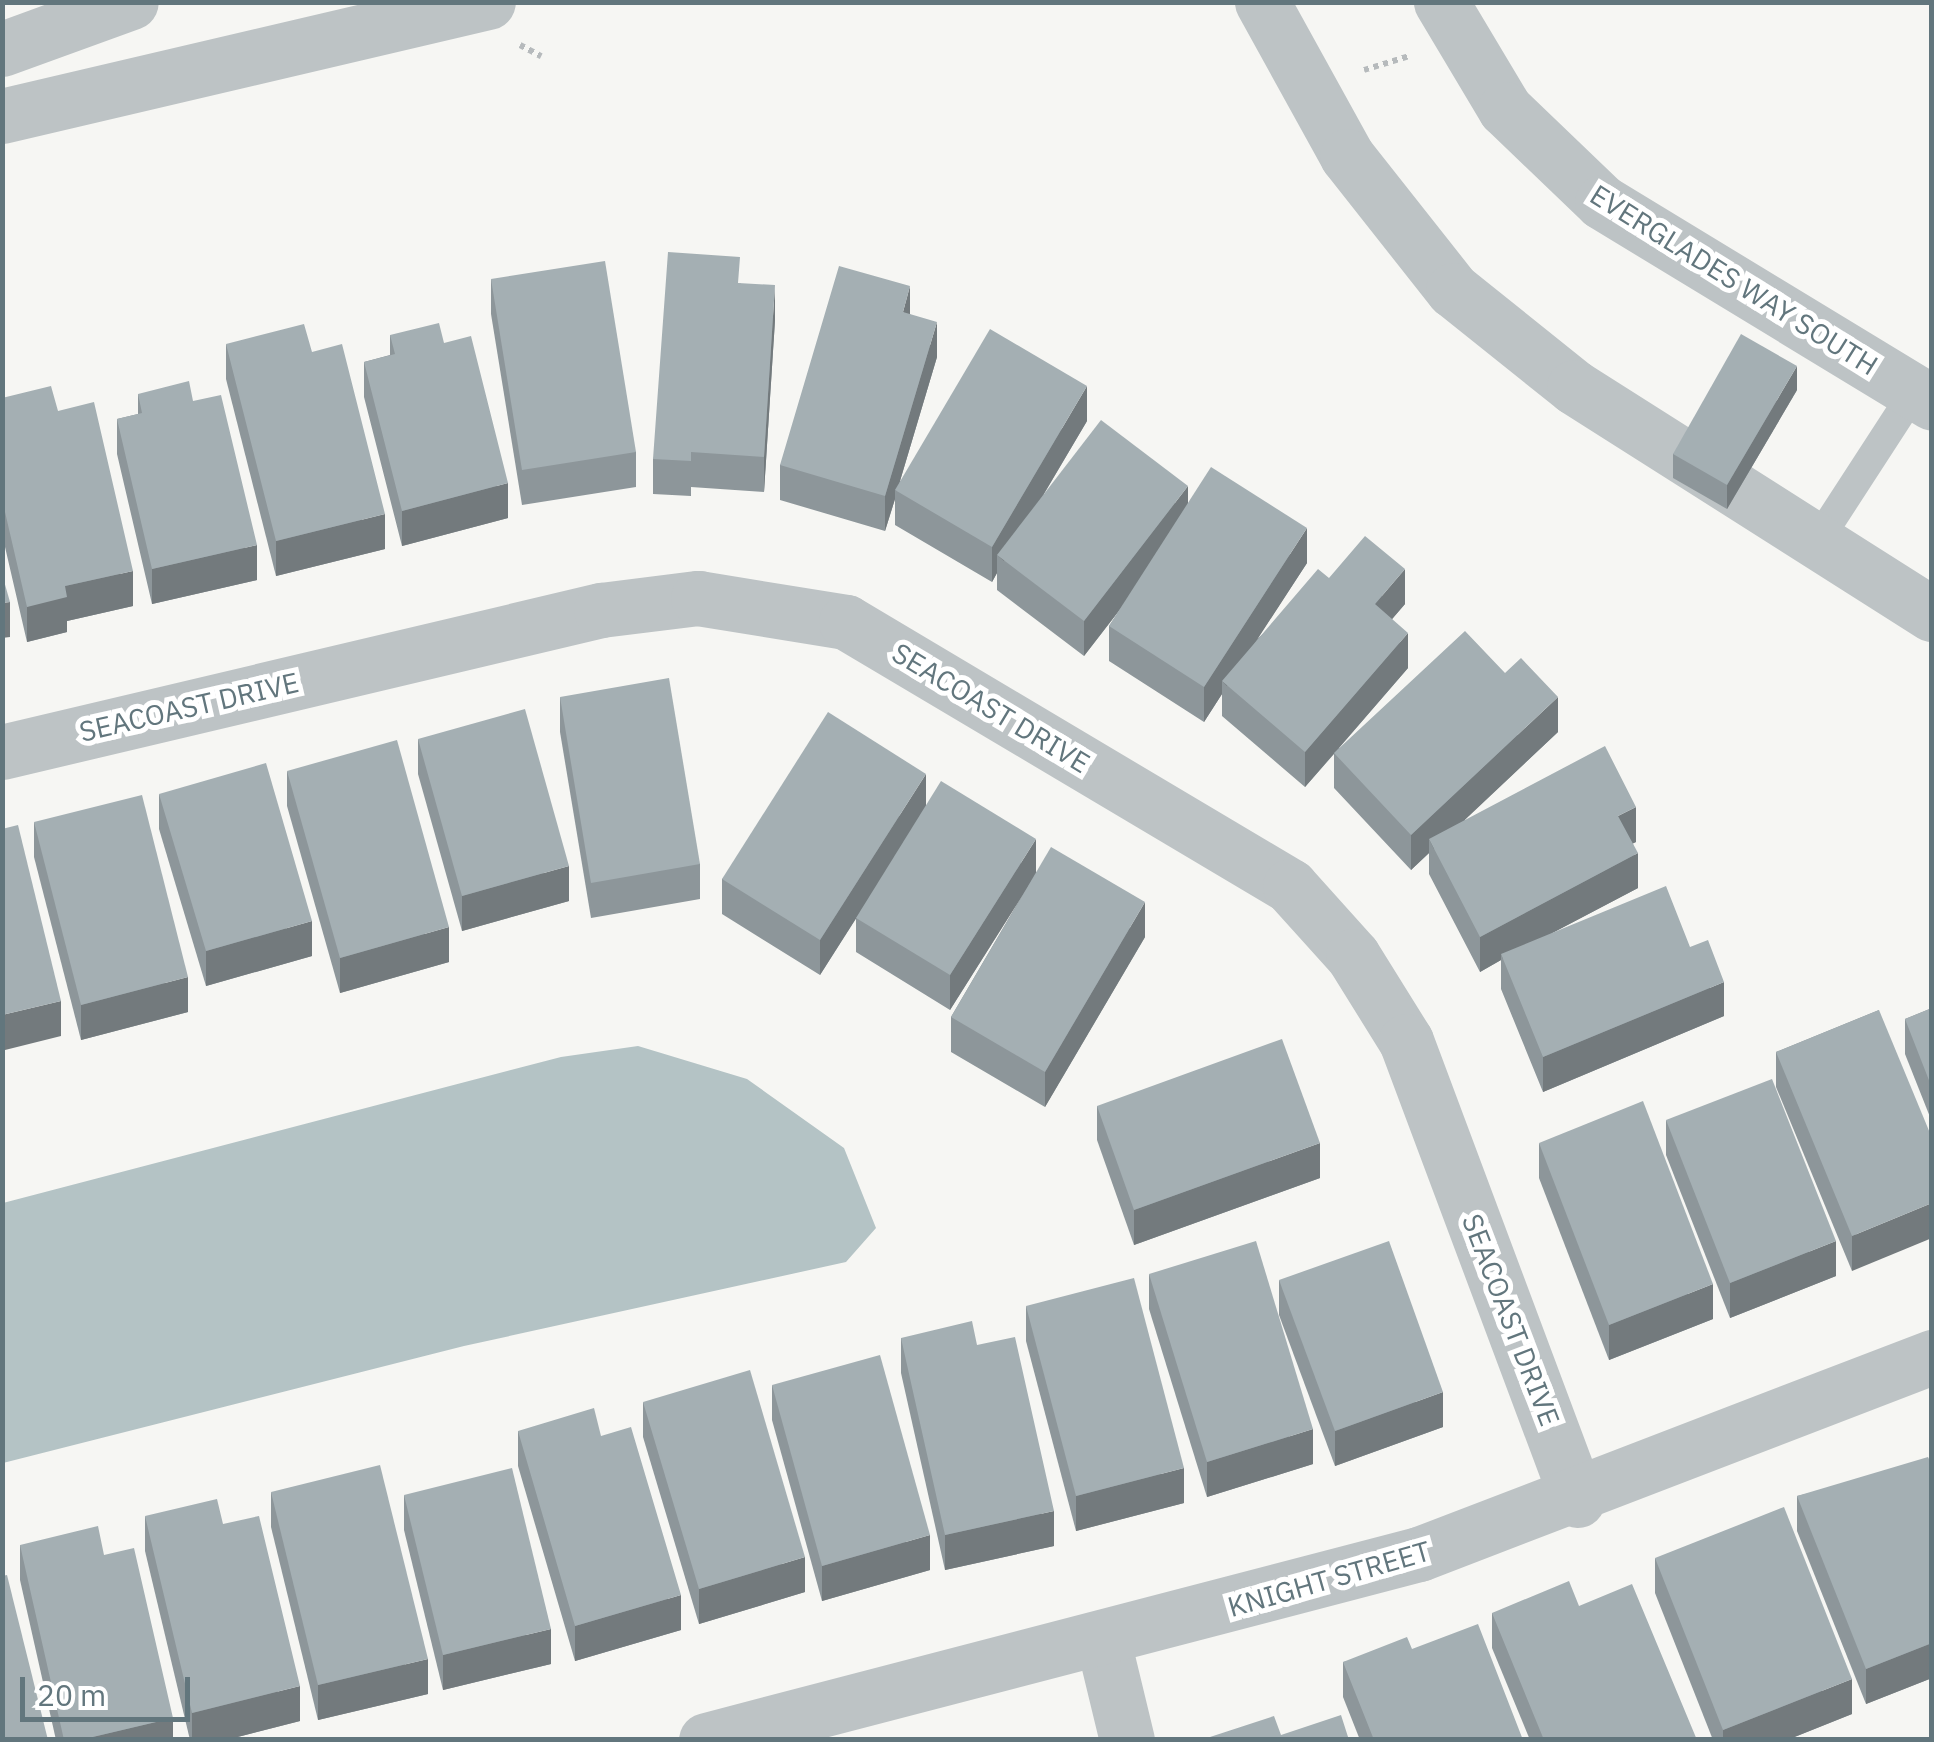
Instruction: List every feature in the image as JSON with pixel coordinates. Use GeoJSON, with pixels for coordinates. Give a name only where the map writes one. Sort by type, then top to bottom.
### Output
{"type":"FeatureCollection","features":[{"type":"Feature","properties":{"kind":"street"},"geometry":{"type":"LineString","coordinates":[[2,48],[131,2]]}},
{"type":"Feature","properties":{"kind":"street"},"geometry":{"type":"LineString","coordinates":[[2,116],[488,2]]}},
{"type":"Feature","properties":{"kind":"street"},"geometry":{"type":"LineString","coordinates":[[1262,2],[1348,156],[1453,290],[1550,371],[1932,614]]}},
{"type":"Feature","properties":{"kind":"street","name":"EVERGLADES WAY SOUTH"},"geometry":{"type":"LineString","coordinates":[[1441,2],[1505,110],[1579,183],[1923,397]]}},
{"type":"Feature","properties":{"kind":"street","name":"SEACOAST DRIVE"},"geometry":{"type":"LineString","coordinates":[[2,752],[601,610],[698,598],[846,622],[1290,886],[1353,956],[1406,1041],[1578,1500]]}},
{"type":"Feature","properties":{"kind":"street","name":"KNIGHT STREET"},"geometry":{"type":"LineString","coordinates":[[706,1740],[1103,1641],[1578,1500],[1932,1358]]}},
{"type":"Feature","properties":{"kind":"street"},"geometry":{"type":"LineString","coordinates":[[1103,1641],[1127,1740]]}},
{"type":"Feature","properties":{"kind":"lane"},"geometry":{"type":"LineString","coordinates":[[1818,540],[1923,397]]}},
{"type":"Feature","properties":{"kind":"path"},"geometry":{"type":"LineString","coordinates":[[1346,74],[1418,52]]}},
{"type":"Feature","properties":{"kind":"shaded area"},"geometry":{"type":"Polygon","coordinates":[[[638,1046],[747,1079],[844,1148],[876,1228],[846,1262],[464,1346],[3,1463],[3,1203],[561,1057],[638,1046]]]}},
{"type":"Feature","properties":{"kind":"building"},"geometry":{"type":"Polygon","coordinates":[[[668,252],[740,257],[738,283],[775,285],[764,457],[691,452],[691,461],[653,459],[668,252]]]}},
{"type":"Feature","properties":{"kind":"building"},"geometry":{"type":"Polygon","coordinates":[[[605,261],[636,452],[522,470],[491,279],[605,261]]]}},
{"type":"Feature","properties":{"kind":"building"},"geometry":{"type":"Polygon","coordinates":[[[839,266],[910,286],[903,312],[937,322],[885,496],[780,465],[839,266]]]}},
{"type":"Feature","properties":{"kind":"building"},"geometry":{"type":"Polygon","coordinates":[[[439,323],[444,343],[471,336],[508,483],[402,511],[364,362],[395,354],[390,335],[439,323]]]}},
{"type":"Feature","properties":{"kind":"building"},"geometry":{"type":"Polygon","coordinates":[[[304,324],[312,352],[342,344],[385,514],[276,541],[226,344],[304,324]]]}},
{"type":"Feature","properties":{"kind":"building"},"geometry":{"type":"Polygon","coordinates":[[[990,329],[1087,386],[992,547],[895,490],[990,329]]]}},
{"type":"Feature","properties":{"kind":"building"},"geometry":{"type":"Polygon","coordinates":[[[1741,334],[1797,366],[1727,485],[1673,454],[1741,334]]]}},
{"type":"Feature","properties":{"kind":"building"},"geometry":{"type":"Polygon","coordinates":[[[189,381],[193,401],[221,395],[257,545],[152,569],[117,419],[142,413],[138,394],[189,381]]]}},
{"type":"Feature","properties":{"kind":"building"},"geometry":{"type":"Polygon","coordinates":[[[51,386],[58,411],[94,402],[133,571],[65,586],[67,597],[27,607],[2,499],[2,398],[51,386]]]}},
{"type":"Feature","properties":{"kind":"building"},"geometry":{"type":"Polygon","coordinates":[[[1101,420],[1188,486],[1084,621],[997,555],[1101,420]]]}},
{"type":"Feature","properties":{"kind":"building"},"geometry":{"type":"Polygon","coordinates":[[[1211,467],[1307,528],[1204,687],[1109,626],[1211,467]]]}},
{"type":"Feature","properties":{"kind":"building"},"geometry":{"type":"Polygon","coordinates":[[[1365,536],[1405,569],[1375,604],[1408,633],[1305,752],[1222,681],[1318,569],[1329,578],[1365,536]]]}},
{"type":"Feature","properties":{"kind":"building"},"geometry":{"type":"Polygon","coordinates":[[[2,574],[10,602],[2,603],[2,574]]]}},
{"type":"Feature","properties":{"kind":"building"},"geometry":{"type":"Polygon","coordinates":[[[1465,631],[1505,673],[1521,658],[1558,697],[1411,835],[1334,753],[1465,631]]]}},
{"type":"Feature","properties":{"kind":"building"},"geometry":{"type":"Polygon","coordinates":[[[669,678],[700,864],[591,883],[560,697],[669,678]]]}},
{"type":"Feature","properties":{"kind":"building"},"geometry":{"type":"Polygon","coordinates":[[[525,709],[569,866],[462,896],[418,739],[525,709]]]}},
{"type":"Feature","properties":{"kind":"building"},"geometry":{"type":"Polygon","coordinates":[[[828,712],[926,774],[820,940],[722,879],[828,712]]]}},
{"type":"Feature","properties":{"kind":"building"},"geometry":{"type":"Polygon","coordinates":[[[397,740],[449,927],[340,958],[287,771],[397,740]]]}},
{"type":"Feature","properties":{"kind":"building"},"geometry":{"type":"Polygon","coordinates":[[[1605,746],[1636,807],[1618,816],[1638,853],[1480,937],[1429,839],[1605,746]]]}},
{"type":"Feature","properties":{"kind":"building"},"geometry":{"type":"Polygon","coordinates":[[[266,763],[312,921],[206,951],[159,794],[266,763]]]}},
{"type":"Feature","properties":{"kind":"building"},"geometry":{"type":"Polygon","coordinates":[[[941,781],[1036,839],[950,975],[856,918],[941,781]]]}},
{"type":"Feature","properties":{"kind":"building"},"geometry":{"type":"Polygon","coordinates":[[[142,795],[188,977],[81,1005],[34,822],[142,795]]]}},
{"type":"Feature","properties":{"kind":"building"},"geometry":{"type":"Polygon","coordinates":[[[18,825],[61,1001],[2,1015],[2,829],[18,825]]]}},
{"type":"Feature","properties":{"kind":"building"},"geometry":{"type":"Polygon","coordinates":[[[1051,847],[1145,902],[1045,1072],[951,1017],[1051,847]]]}},
{"type":"Feature","properties":{"kind":"building"},"geometry":{"type":"Polygon","coordinates":[[[1666,886],[1690,947],[1708,940],[1724,982],[1543,1057],[1501,954],[1666,886]]]}},
{"type":"Feature","properties":{"kind":"building"},"geometry":{"type":"Polygon","coordinates":[[[1932,1008],[1932,1088],[1905,1019],[1932,1008]]]}},
{"type":"Feature","properties":{"kind":"building"},"geometry":{"type":"Polygon","coordinates":[[[1879,1010],[1932,1138],[1932,1203],[1852,1236],[1776,1052],[1879,1010]]]}},
{"type":"Feature","properties":{"kind":"building"},"geometry":{"type":"Polygon","coordinates":[[[1282,1039],[1320,1143],[1134,1210],[1097,1106],[1282,1039]]]}},
{"type":"Feature","properties":{"kind":"building"},"geometry":{"type":"Polygon","coordinates":[[[1772,1079],[1836,1241],[1730,1283],[1666,1120],[1772,1079]]]}},
{"type":"Feature","properties":{"kind":"building"},"geometry":{"type":"Polygon","coordinates":[[[1643,1101],[1713,1284],[1609,1325],[1539,1143],[1643,1101]]]}},
{"type":"Feature","properties":{"kind":"building"},"geometry":{"type":"Polygon","coordinates":[[[1256,1241],[1313,1429],[1207,1462],[1149,1274],[1256,1241]]]}},
{"type":"Feature","properties":{"kind":"building"},"geometry":{"type":"Polygon","coordinates":[[[1389,1241],[1443,1392],[1335,1431],[1279,1280],[1389,1241]]]}},
{"type":"Feature","properties":{"kind":"building"},"geometry":{"type":"Polygon","coordinates":[[[1134,1278],[1184,1468],[1076,1496],[1026,1306],[1134,1278]]]}},
{"type":"Feature","properties":{"kind":"building"},"geometry":{"type":"Polygon","coordinates":[[[972,1321],[977,1345],[1015,1337],[1054,1511],[945,1535],[901,1338],[972,1321]]]}},
{"type":"Feature","properties":{"kind":"building"},"geometry":{"type":"Polygon","coordinates":[[[880,1355],[930,1535],[822,1566],[772,1385],[880,1355]]]}},
{"type":"Feature","properties":{"kind":"building"},"geometry":{"type":"Polygon","coordinates":[[[750,1370],[805,1557],[699,1589],[643,1402],[750,1370]]]}},
{"type":"Feature","properties":{"kind":"building"},"geometry":{"type":"Polygon","coordinates":[[[594,1408],[601,1436],[631,1427],[681,1595],[575,1626],[518,1431],[594,1408]]]}},
{"type":"Feature","properties":{"kind":"building"},"geometry":{"type":"Polygon","coordinates":[[[1928,1457],[1932,1465],[1932,1643],[1866,1669],[1797,1496],[1928,1457]]]}},
{"type":"Feature","properties":{"kind":"building"},"geometry":{"type":"Polygon","coordinates":[[[380,1465],[428,1659],[318,1685],[271,1492],[380,1465]]]}},
{"type":"Feature","properties":{"kind":"building"},"geometry":{"type":"Polygon","coordinates":[[[512,1468],[551,1629],[443,1655],[404,1495],[512,1468]]]}},
{"type":"Feature","properties":{"kind":"building"},"geometry":{"type":"Polygon","coordinates":[[[217,1499],[223,1524],[259,1516],[300,1686],[192,1713],[145,1516],[217,1499]]]}},
{"type":"Feature","properties":{"kind":"building"},"geometry":{"type":"Polygon","coordinates":[[[1784,1507],[1852,1679],[1723,1730],[1655,1558],[1784,1507]]]}},
{"type":"Feature","properties":{"kind":"building"},"geometry":{"type":"Polygon","coordinates":[[[98,1526],[104,1555],[134,1548],[173,1718],[80,1740],[64,1740],[20,1545],[98,1526]]]}},
{"type":"Feature","properties":{"kind":"building"},"geometry":{"type":"Polygon","coordinates":[[[7,1575],[48,1740],[2,1740],[2,1576],[7,1575]]]}},
{"type":"Feature","properties":{"kind":"building"},"geometry":{"type":"Polygon","coordinates":[[[1569,1581],[1579,1606],[1632,1584],[1697,1740],[1544,1740],[1492,1613],[1569,1581]]]}},
{"type":"Feature","properties":{"kind":"building"},"geometry":{"type":"Polygon","coordinates":[[[1478,1624],[1523,1740],[1374,1740],[1343,1662],[1407,1637],[1412,1649],[1478,1624]]]}},
{"type":"Feature","properties":{"kind":"building"},"geometry":{"type":"Polygon","coordinates":[[[1341,1715],[1349,1740],[1210,1737],[1274,1716],[1281,1735],[1341,1715]]]}}]}
